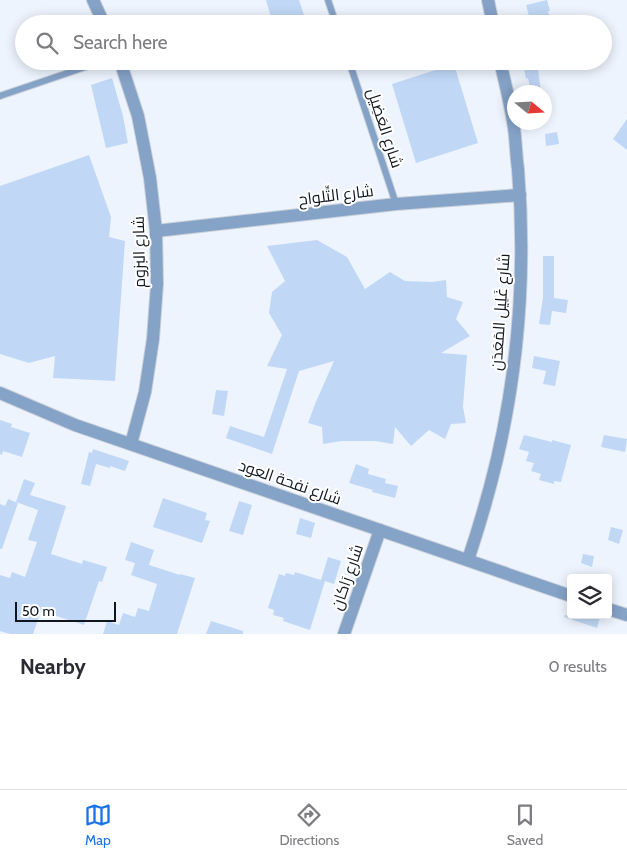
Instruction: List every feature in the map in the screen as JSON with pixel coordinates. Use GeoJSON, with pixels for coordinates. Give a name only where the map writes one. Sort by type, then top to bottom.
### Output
{"type":"FeatureCollection","features":[{"type":"Feature","properties":{"kind":"street"},"geometry":{"type":"LineString","coordinates":[[93,0],[100,15]]}},
{"type":"Feature","properties":{"kind":"street"},"geometry":{"type":"LineString","coordinates":[[488,0],[491,15]]}},
{"type":"Feature","properties":{"kind":"street","name":"شارع البزوم"},"geometry":{"type":"LineString","coordinates":[[123,70],[138,116],[150,178],[156,231],[157,284],[153,338],[145,392],[131,444]]}},
{"type":"Feature","properties":{"kind":"street","name":"شارع غَلِيل المَعَدَن"},"geometry":{"type":"LineString","coordinates":[[468,560],[498,458],[508,406],[520,301],[522,248],[520,195],[514,128],[502,70]]}},
{"type":"Feature","properties":{"kind":"street","name":"شارع التِّلواح"},"geometry":{"type":"LineString","coordinates":[[156,231],[396,204],[520,195]]}},
{"type":"Feature","properties":{"kind":"street","name":"شارع نفحة العود"},"geometry":{"type":"LineString","coordinates":[[0,394],[75,425],[567,595]]}},
{"type":"Feature","properties":{"kind":"street","name":"شارع رَاكان"},"geometry":{"type":"LineString","coordinates":[[344,634],[380,530]]}},
{"type":"Feature","properties":{"kind":"street"},"geometry":{"type":"LineString","coordinates":[[612,609],[627,615]]}},
{"type":"Feature","properties":{"kind":"lane"},"geometry":{"type":"LineString","coordinates":[[328,0],[333,15]]}},
{"type":"Feature","properties":{"kind":"lane"},"geometry":{"type":"LineString","coordinates":[[0,96],[77,70]]}},
{"type":"Feature","properties":{"kind":"lane","name":"شارع العَضِيل"},"geometry":{"type":"LineString","coordinates":[[352,70],[396,204]]}},
{"type":"Feature","properties":{"kind":"building"},"geometry":{"type":"Polygon","coordinates":[[[266,0],[299,0],[304,15],[270,15],[266,0]]]}},
{"type":"Feature","properties":{"kind":"building"},"geometry":{"type":"Polygon","coordinates":[[[547,0],[550,11],[548,11],[549,15],[529,15],[526,5],[547,0]]]}},
{"type":"Feature","properties":{"kind":"building"},"geometry":{"type":"Polygon","coordinates":[[[435,70],[456,70],[478,143],[416,163],[392,84],[435,70]]]}},
{"type":"Feature","properties":{"kind":"building"},"geometry":{"type":"Polygon","coordinates":[[[524,70],[538,70],[540,85],[530,85],[528,78],[526,79],[524,70]]]}},
{"type":"Feature","properties":{"kind":"building"},"geometry":{"type":"Polygon","coordinates":[[[112,78],[123,116],[128,143],[106,148],[91,85],[112,78]]]}},
{"type":"Feature","properties":{"kind":"building"},"geometry":{"type":"Polygon","coordinates":[[[627,119],[627,150],[613,139],[627,119]]]}},
{"type":"Feature","properties":{"kind":"building"},"geometry":{"type":"Polygon","coordinates":[[[557,132],[559,144],[546,146],[545,134],[557,132]]]}},
{"type":"Feature","properties":{"kind":"building"},"geometry":{"type":"Polygon","coordinates":[[[89,155],[111,217],[109,237],[125,241],[115,381],[53,378],[55,356],[29,363],[0,354],[0,186],[89,155]]]}},
{"type":"Feature","properties":{"kind":"building"},"geometry":{"type":"Polygon","coordinates":[[[317,240],[347,257],[365,289],[390,272],[405,281],[432,282],[446,280],[447,297],[463,302],[456,319],[470,336],[441,353],[467,355],[463,407],[466,423],[451,424],[445,439],[429,430],[411,446],[395,427],[393,444],[375,441],[342,441],[323,444],[322,427],[308,423],[334,361],[299,371],[272,454],[226,438],[230,426],[264,437],[287,369],[267,366],[282,335],[269,313],[272,292],[285,281],[267,246],[317,240]]]}},
{"type":"Feature","properties":{"kind":"building"},"geometry":{"type":"Polygon","coordinates":[[[543,256],[554,256],[554,298],[568,300],[566,313],[552,311],[550,325],[539,324],[543,297],[543,256]]]}},
{"type":"Feature","properties":{"kind":"building"},"geometry":{"type":"Polygon","coordinates":[[[534,356],[560,361],[555,386],[543,384],[546,371],[532,368],[534,356]]]}},
{"type":"Feature","properties":{"kind":"building"},"geometry":{"type":"Polygon","coordinates":[[[216,390],[228,391],[224,416],[212,414],[216,390]]]}},
{"type":"Feature","properties":{"kind":"building"},"geometry":{"type":"Polygon","coordinates":[[[0,420],[12,424],[11,427],[30,433],[22,457],[3,451],[2,455],[0,454],[0,420]]]}},
{"type":"Feature","properties":{"kind":"building"},"geometry":{"type":"Polygon","coordinates":[[[524,435],[571,445],[561,482],[554,481],[554,484],[539,480],[541,474],[531,471],[534,463],[526,461],[529,452],[519,449],[524,435]]]}},
{"type":"Feature","properties":{"kind":"building"},"geometry":{"type":"Polygon","coordinates":[[[604,435],[627,439],[625,452],[601,447],[604,435]]]}},
{"type":"Feature","properties":{"kind":"building"},"geometry":{"type":"Polygon","coordinates":[[[93,449],[129,461],[125,471],[96,464],[90,486],[81,484],[89,452],[92,453],[93,449]]]}},
{"type":"Feature","properties":{"kind":"building"},"geometry":{"type":"Polygon","coordinates":[[[356,464],[369,469],[368,474],[386,479],[385,483],[398,486],[395,498],[349,483],[356,464]]]}},
{"type":"Feature","properties":{"kind":"building"},"geometry":{"type":"Polygon","coordinates":[[[24,479],[35,483],[30,495],[66,506],[51,554],[82,564],[83,560],[107,567],[102,582],[99,581],[84,625],[41,611],[33,634],[10,634],[0,631],[0,575],[10,578],[12,572],[25,577],[37,542],[28,540],[38,510],[16,502],[24,479]]]}},
{"type":"Feature","properties":{"kind":"building"},"geometry":{"type":"Polygon","coordinates":[[[163,498],[207,513],[205,520],[210,521],[202,543],[153,527],[163,498]]]}},
{"type":"Feature","properties":{"kind":"building"},"geometry":{"type":"Polygon","coordinates":[[[8,499],[18,503],[2,549],[0,549],[0,504],[5,506],[8,499]]]}},
{"type":"Feature","properties":{"kind":"building"},"geometry":{"type":"Polygon","coordinates":[[[239,501],[252,505],[243,535],[229,531],[239,501]]]}},
{"type":"Feature","properties":{"kind":"building"},"geometry":{"type":"Polygon","coordinates":[[[300,518],[315,523],[311,538],[296,534],[300,518]]]}},
{"type":"Feature","properties":{"kind":"building"},"geometry":{"type":"Polygon","coordinates":[[[611,527],[623,530],[619,544],[608,540],[611,527]]]}},
{"type":"Feature","properties":{"kind":"building"},"geometry":{"type":"Polygon","coordinates":[[[131,542],[154,550],[149,565],[195,578],[177,634],[103,634],[107,621],[119,625],[123,613],[135,617],[138,608],[149,611],[157,584],[131,575],[135,563],[125,560],[131,542]]]}},
{"type":"Feature","properties":{"kind":"building"},"geometry":{"type":"Polygon","coordinates":[[[583,554],[594,556],[592,567],[581,563],[583,554]]]}},
{"type":"Feature","properties":{"kind":"building"},"geometry":{"type":"Polygon","coordinates":[[[328,557],[341,561],[334,584],[325,581],[310,630],[283,621],[284,618],[273,615],[274,610],[268,608],[279,574],[285,576],[286,573],[294,575],[295,572],[321,580],[328,557]]]}},
{"type":"Feature","properties":{"kind":"building"},"geometry":{"type":"Polygon","coordinates":[[[570,619],[599,619],[597,628],[570,619]]]}},
{"type":"Feature","properties":{"kind":"building"},"geometry":{"type":"Polygon","coordinates":[[[211,621],[243,631],[243,634],[206,634],[211,621]]]}}]}
